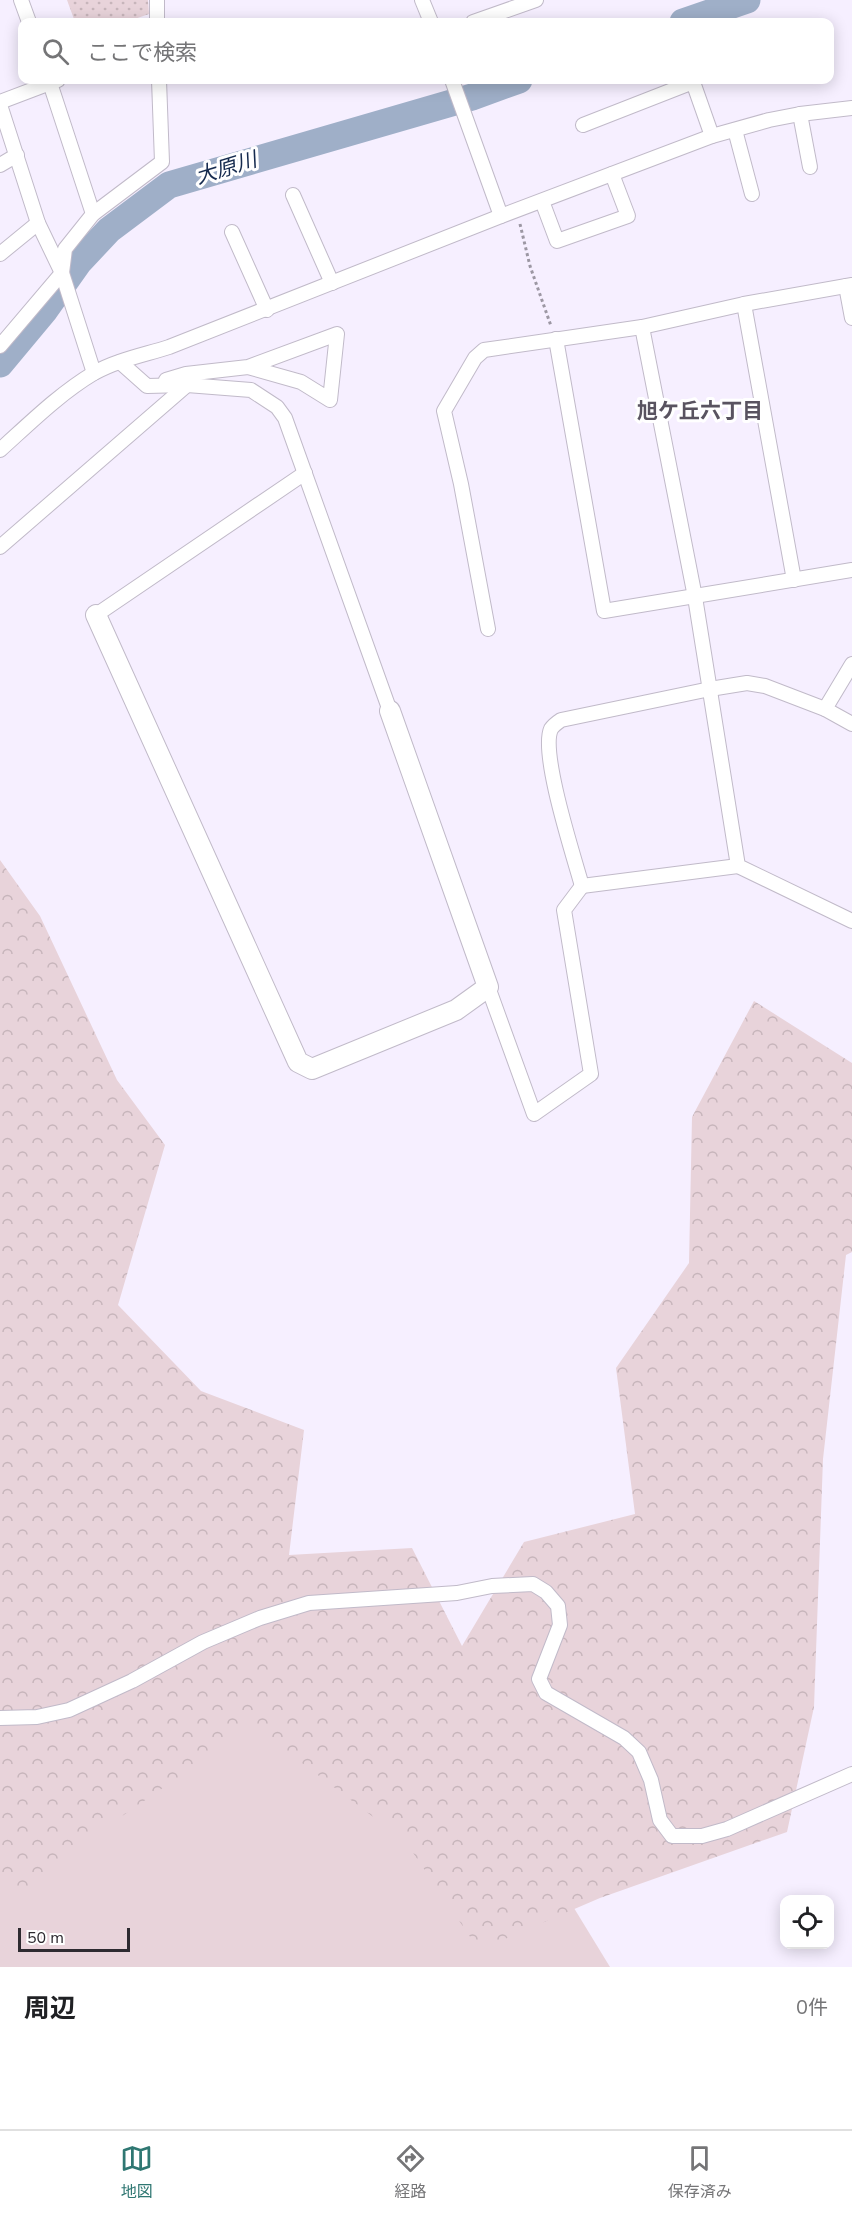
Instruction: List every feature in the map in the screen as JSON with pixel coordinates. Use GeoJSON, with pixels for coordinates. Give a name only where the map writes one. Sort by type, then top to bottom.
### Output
{"type":"FeatureCollection","features":[{"type":"Feature","properties":{"kind":"street"},"geometry":{"type":"LineString","coordinates":[[21,0],[28,18]]}},
{"type":"Feature","properties":{"kind":"street"},"geometry":{"type":"LineString","coordinates":[[157,0],[157,18]]}},
{"type":"Feature","properties":{"kind":"street"},"geometry":{"type":"LineString","coordinates":[[423,0],[430,18]]}},
{"type":"Feature","properties":{"kind":"street"},"geometry":{"type":"LineString","coordinates":[[484,18],[536,0]]}},
{"type":"Feature","properties":{"kind":"street"},"geometry":{"type":"LineString","coordinates":[[45,84],[0,104],[38,223],[62,273],[94,373]]}},
{"type":"Feature","properties":{"kind":"street"},"geometry":{"type":"LineString","coordinates":[[53,84],[93,214]]}},
{"type":"Feature","properties":{"kind":"street"},"geometry":{"type":"LineString","coordinates":[[0,346],[62,273],[65,249],[93,214],[162,162],[159,84]]}},
{"type":"Feature","properties":{"kind":"street"},"geometry":{"type":"LineString","coordinates":[[453,84],[501,216]]}},
{"type":"Feature","properties":{"kind":"street"},"geometry":{"type":"LineString","coordinates":[[583,125],[688,84]]}},
{"type":"Feature","properties":{"kind":"street"},"geometry":{"type":"LineString","coordinates":[[694,84],[712,136]]}},
{"type":"Feature","properties":{"kind":"street"},"geometry":{"type":"LineString","coordinates":[[0,450],[49,406],[94,373],[120,362],[169,347],[267,310],[501,216],[712,136],[800,114],[852,108]]}},
{"type":"Feature","properties":{"kind":"street"},"geometry":{"type":"LineString","coordinates":[[800,114],[810,167]]}},
{"type":"Feature","properties":{"kind":"street"},"geometry":{"type":"LineString","coordinates":[[735,130],[752,194]]}},
{"type":"Feature","properties":{"kind":"street"},"geometry":{"type":"LineString","coordinates":[[0,165],[17,155]]}},
{"type":"Feature","properties":{"kind":"street"},"geometry":{"type":"LineString","coordinates":[[542,201],[557,241],[628,216],[612,174]]}},
{"type":"Feature","properties":{"kind":"street"},"geometry":{"type":"LineString","coordinates":[[293,195],[332,283]]}},
{"type":"Feature","properties":{"kind":"street"},"geometry":{"type":"LineString","coordinates":[[0,254],[38,223]]}},
{"type":"Feature","properties":{"kind":"street"},"geometry":{"type":"LineString","coordinates":[[232,232],[267,310]]}},
{"type":"Feature","properties":{"kind":"street"},"geometry":{"type":"LineString","coordinates":[[488,629],[461,484],[444,411],[475,357],[484,350],[642,327],[744,304],[849,286],[852,318]]}},
{"type":"Feature","properties":{"kind":"street"},"geometry":{"type":"LineString","coordinates":[[744,304],[794,580]]}},
{"type":"Feature","properties":{"kind":"street"},"geometry":{"type":"LineString","coordinates":[[642,327],[695,597],[738,866]]}},
{"type":"Feature","properties":{"kind":"street"},"geometry":{"type":"LineString","coordinates":[[147,386],[186,374],[248,368],[337,334],[330,400],[301,382],[248,368]]}},
{"type":"Feature","properties":{"kind":"street"},"geometry":{"type":"LineString","coordinates":[[556,339],[604,611],[852,570]]}},
{"type":"Feature","properties":{"kind":"street"},"geometry":{"type":"LineString","coordinates":[[120,362],[147,386],[187,385],[251,390],[277,407],[285,418],[534,1114],[591,1074],[564,910],[582,886],[738,866],[852,921]]}},
{"type":"Feature","properties":{"kind":"street"},"geometry":{"type":"LineString","coordinates":[[0,547],[187,385]]}},
{"type":"Feature","properties":{"kind":"street"},"geometry":{"type":"LineString","coordinates":[[305,473],[96,615],[298,1062],[312,1069],[456,1010],[488,987]]}},
{"type":"Feature","properties":{"kind":"street"},"geometry":{"type":"LineString","coordinates":[[825,709],[852,664]]}},
{"type":"Feature","properties":{"kind":"street"},"geometry":{"type":"LineString","coordinates":[[582,886],[548,750],[551,729],[561,720],[747,683],[765,686],[825,709],[852,724]]}},
{"type":"Feature","properties":{"kind":"street"},"geometry":{"type":"LineString","coordinates":[[0,1718],[37,1717],[69,1710],[132,1681],[203,1642],[260,1618],[309,1603],[458,1593],[492,1586],[533,1584],[546,1592],[558,1606],[560,1625],[538,1679],[546,1693],[624,1738],[639,1752],[651,1780],[660,1820],[672,1836],[702,1836],[727,1829],[852,1774]]}},
{"type":"Feature","properties":{"kind":"path"},"geometry":{"type":"LineString","coordinates":[[516,211],[530,266],[556,339]]}},
{"type":"Feature","properties":{"kind":"green space"},"geometry":{"type":"Polygon","coordinates":[[[67,0],[148,0],[149,14],[138,18],[74,18],[67,0]]]}},
{"type":"Feature","properties":{"kind":"green space"},"geometry":{"type":"Polygon","coordinates":[[[0,860],[40,916],[117,1080],[165,1145],[118,1305],[201,1391],[304,1430],[289,1555],[412,1548],[462,1646],[524,1542],[635,1514],[616,1368],[689,1263],[692,1117],[754,1001],[852,1063],[852,1252],[846,1255],[823,1459],[814,1707],[787,1832],[600,1898],[479,1950],[405,1841],[253,1726],[112,1823],[26,1895],[0,1882],[0,860]]]}},
{"type":"Feature","properties":{"kind":"green space"},"geometry":{"type":"Polygon","coordinates":[[[400,1623],[610,1967],[0,1967],[0,1750],[400,1623]]]}},
{"type":"Feature","properties":{"kind":"waterway","name":"大原川"},"geometry":{"type":"LineString","coordinates":[[695,18],[747,0]]}},
{"type":"Feature","properties":{"kind":"waterway","name":"大原川"},"geometry":{"type":"LineString","coordinates":[[0,364],[45,310],[79,262],[109,230],[169,185],[472,97],[508,84]]}},
{"type":"Feature","properties":{"kind":"district","name":"旭ケ丘六丁目"},"geometry":{"type":"Point","coordinates":[700,411]}}]}
